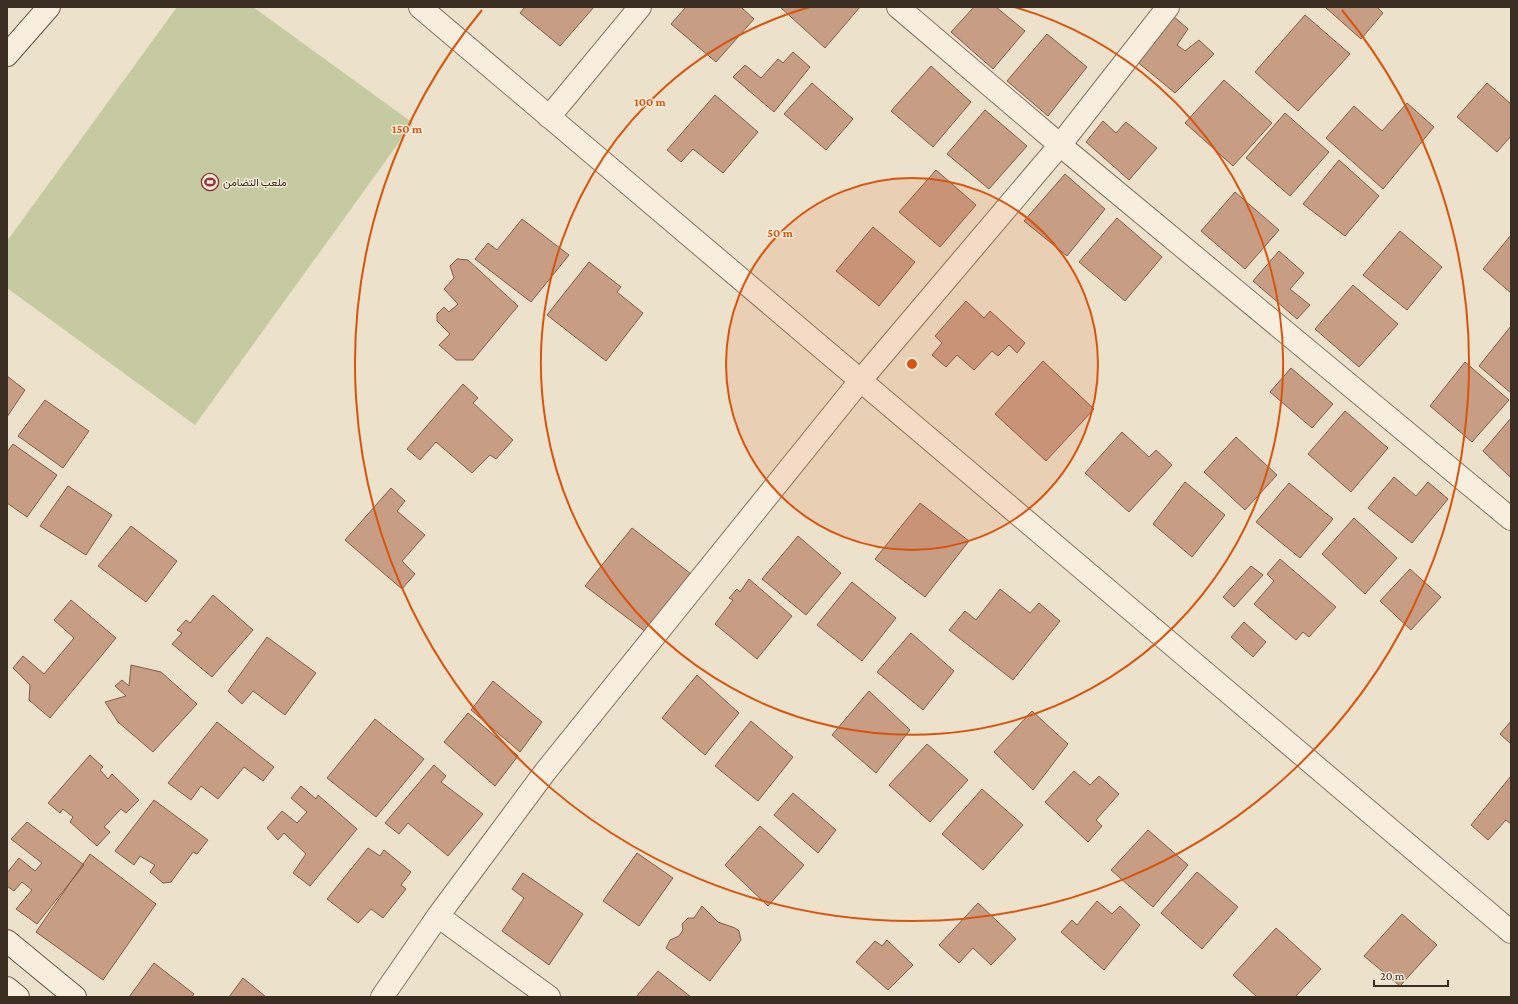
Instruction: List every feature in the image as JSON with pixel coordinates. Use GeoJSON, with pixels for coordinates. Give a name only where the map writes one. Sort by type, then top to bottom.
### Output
{"type":"FeatureCollection","features":[{"type":"Feature","properties":{"kind":"street"},"geometry":{"type":"LineString","coordinates":[[7,55],[49,7]]}},
{"type":"Feature","properties":{"kind":"street"},"geometry":{"type":"LineString","coordinates":[[420,7],[860,382],[1511,932]]}},
{"type":"Feature","properties":{"kind":"street"},"geometry":{"type":"LineString","coordinates":[[549,116],[640,7]]}},
{"type":"Feature","properties":{"kind":"street"},"geometry":{"type":"LineString","coordinates":[[898,7],[1060,145],[1511,519]]}},
{"type":"Feature","properties":{"kind":"street"},"geometry":{"type":"LineString","coordinates":[[382,997],[438,916],[545,772],[860,382],[1060,145],[1168,7]]}},
{"type":"Feature","properties":{"kind":"street"},"geometry":{"type":"LineString","coordinates":[[438,916],[549,997]]}},
{"type":"Feature","properties":{"kind":"street"},"geometry":{"type":"LineString","coordinates":[[7,941],[75,997]]}},
{"type":"Feature","properties":{"kind":"street"},"geometry":{"type":"LineString","coordinates":[[7,988],[18,997]]}},
{"type":"Feature","properties":{"kind":"green space","name":"ملعب التضامن"},"geometry":{"type":"Polygon","coordinates":[[[177,7],[253,7],[413,123],[195,425],[7,288],[7,241],[177,7]]]}},
{"type":"Feature","properties":{"kind":"building"},"geometry":{"type":"Polygon","coordinates":[[[525,7],[594,7],[560,46],[520,13],[525,7]]]}},
{"type":"Feature","properties":{"kind":"building"},"geometry":{"type":"Polygon","coordinates":[[[686,7],[741,7],[754,19],[716,62],[671,24],[686,7]]]}},
{"type":"Feature","properties":{"kind":"building"},"geometry":{"type":"Polygon","coordinates":[[[780,7],[860,7],[825,48],[780,7]]]}},
{"type":"Feature","properties":{"kind":"building"},"geometry":{"type":"Polygon","coordinates":[[[974,7],[996,7],[1025,31],[993,69],[951,32],[974,7]]]}},
{"type":"Feature","properties":{"kind":"building"},"geometry":{"type":"Polygon","coordinates":[[[1325,7],[1377,7],[1383,13],[1361,39],[1325,7]]]}},
{"type":"Feature","properties":{"kind":"building"},"geometry":{"type":"Polygon","coordinates":[[[1305,15],[1350,54],[1298,111],[1255,72],[1305,15]]]}},
{"type":"Feature","properties":{"kind":"building"},"geometry":{"type":"Polygon","coordinates":[[[1173,16],[1188,29],[1177,45],[1185,51],[1199,40],[1214,54],[1175,93],[1135,60],[1173,16]]]}},
{"type":"Feature","properties":{"kind":"building"},"geometry":{"type":"Polygon","coordinates":[[[1047,34],[1087,67],[1048,116],[1007,81],[1047,34]]]}},
{"type":"Feature","properties":{"kind":"building"},"geometry":{"type":"Polygon","coordinates":[[[793,52],[810,67],[774,112],[733,77],[745,65],[761,78],[778,59],[783,63],[793,52]]]}},
{"type":"Feature","properties":{"kind":"building"},"geometry":{"type":"Polygon","coordinates":[[[931,66],[971,102],[933,147],[891,111],[931,66]]]}},
{"type":"Feature","properties":{"kind":"building"},"geometry":{"type":"Polygon","coordinates":[[[1224,80],[1272,123],[1233,166],[1185,123],[1224,80]]]}},
{"type":"Feature","properties":{"kind":"building"},"geometry":{"type":"Polygon","coordinates":[[[812,83],[853,119],[826,150],[784,114],[812,83]]]}},
{"type":"Feature","properties":{"kind":"building"},"geometry":{"type":"Polygon","coordinates":[[[1487,83],[1511,104],[1511,136],[1497,152],[1457,117],[1487,83]]]}},
{"type":"Feature","properties":{"kind":"building"},"geometry":{"type":"Polygon","coordinates":[[[715,95],[758,132],[723,173],[693,149],[681,162],[667,150],[715,95]]]}},
{"type":"Feature","properties":{"kind":"building"},"geometry":{"type":"Polygon","coordinates":[[[1407,103],[1434,127],[1383,189],[1326,138],[1354,106],[1382,131],[1407,103]]]}},
{"type":"Feature","properties":{"kind":"building"},"geometry":{"type":"Polygon","coordinates":[[[985,110],[1027,146],[989,189],[947,154],[985,110]]]}},
{"type":"Feature","properties":{"kind":"building"},"geometry":{"type":"Polygon","coordinates":[[[1285,113],[1329,152],[1290,196],[1246,158],[1285,113]]]}},
{"type":"Feature","properties":{"kind":"building"},"geometry":{"type":"Polygon","coordinates":[[[1103,121],[1116,133],[1126,122],[1157,148],[1129,180],[1086,142],[1103,121]]]}},
{"type":"Feature","properties":{"kind":"building"},"geometry":{"type":"Polygon","coordinates":[[[1339,160],[1379,196],[1345,236],[1303,204],[1339,160]]]}},
{"type":"Feature","properties":{"kind":"building"},"geometry":{"type":"Polygon","coordinates":[[[936,170],[976,205],[940,247],[899,212],[936,170]]]}},
{"type":"Feature","properties":{"kind":"building"},"geometry":{"type":"Polygon","coordinates":[[[1065,174],[1105,209],[1067,256],[1024,221],[1065,174]]]}},
{"type":"Feature","properties":{"kind":"building"},"geometry":{"type":"Polygon","coordinates":[[[1235,192],[1279,230],[1245,269],[1201,231],[1235,192]]]}},
{"type":"Feature","properties":{"kind":"building"},"geometry":{"type":"Polygon","coordinates":[[[1117,218],[1162,257],[1125,301],[1079,262],[1117,218]]]}},
{"type":"Feature","properties":{"kind":"building"},"geometry":{"type":"Polygon","coordinates":[[[522,219],[569,255],[531,302],[475,259],[488,243],[497,250],[522,219]]]}},
{"type":"Feature","properties":{"kind":"building"},"geometry":{"type":"Polygon","coordinates":[[[873,227],[915,262],[879,306],[836,271],[873,227]]]}},
{"type":"Feature","properties":{"kind":"building"},"geometry":{"type":"Polygon","coordinates":[[[1400,231],[1442,267],[1407,310],[1363,275],[1400,231]]]}},
{"type":"Feature","properties":{"kind":"building"},"geometry":{"type":"Polygon","coordinates":[[[1511,235],[1511,293],[1483,269],[1511,235]]]}},
{"type":"Feature","properties":{"kind":"building"},"geometry":{"type":"Polygon","coordinates":[[[1279,251],[1304,273],[1290,289],[1310,305],[1297,319],[1253,281],[1279,251]]]}},
{"type":"Feature","properties":{"kind":"building"},"geometry":{"type":"Polygon","coordinates":[[[457,259],[468,260],[518,306],[473,360],[456,360],[439,345],[450,334],[437,321],[437,314],[444,307],[449,312],[458,304],[444,289],[454,278],[450,266],[457,259]]]}},
{"type":"Feature","properties":{"kind":"building"},"geometry":{"type":"Polygon","coordinates":[[[589,262],[621,287],[617,292],[643,313],[606,361],[547,315],[589,262]]]}},
{"type":"Feature","properties":{"kind":"building"},"geometry":{"type":"Polygon","coordinates":[[[1353,285],[1398,324],[1359,367],[1315,329],[1353,285]]]}},
{"type":"Feature","properties":{"kind":"building"},"geometry":{"type":"Polygon","coordinates":[[[966,301],[984,318],[990,311],[1025,343],[1017,353],[1009,345],[998,356],[992,351],[974,370],[957,355],[946,367],[932,355],[942,343],[935,336],[966,301]]]}},
{"type":"Feature","properties":{"kind":"building"},"geometry":{"type":"Polygon","coordinates":[[[1511,326],[1511,393],[1479,366],[1511,326]]]}},
{"type":"Feature","properties":{"kind":"building"},"geometry":{"type":"Polygon","coordinates":[[[1043,361],[1094,409],[1046,461],[995,414],[1043,361]]]}},
{"type":"Feature","properties":{"kind":"building"},"geometry":{"type":"Polygon","coordinates":[[[1465,362],[1509,400],[1472,442],[1430,406],[1465,362]]]}},
{"type":"Feature","properties":{"kind":"building"},"geometry":{"type":"Polygon","coordinates":[[[1291,368],[1333,404],[1312,428],[1270,392],[1291,368]]]}},
{"type":"Feature","properties":{"kind":"building"},"geometry":{"type":"Polygon","coordinates":[[[7,376],[25,390],[7,417],[7,376]]]}},
{"type":"Feature","properties":{"kind":"building"},"geometry":{"type":"Polygon","coordinates":[[[463,384],[478,398],[473,403],[513,440],[496,459],[490,455],[472,473],[436,442],[420,460],[407,449],[463,384]]]}},
{"type":"Feature","properties":{"kind":"building"},"geometry":{"type":"Polygon","coordinates":[[[45,400],[89,431],[63,468],[18,436],[45,400]]]}},
{"type":"Feature","properties":{"kind":"building"},"geometry":{"type":"Polygon","coordinates":[[[1345,411],[1388,448],[1351,492],[1308,454],[1345,411]]]}},
{"type":"Feature","properties":{"kind":"building"},"geometry":{"type":"Polygon","coordinates":[[[1511,418],[1511,478],[1483,451],[1511,418]]]}},
{"type":"Feature","properties":{"kind":"building"},"geometry":{"type":"Polygon","coordinates":[[[1122,432],[1149,457],[1156,450],[1172,465],[1129,512],[1085,473],[1122,432]]]}},
{"type":"Feature","properties":{"kind":"building"},"geometry":{"type":"Polygon","coordinates":[[[1236,437],[1277,475],[1245,510],[1204,472],[1236,437]]]}},
{"type":"Feature","properties":{"kind":"building"},"geometry":{"type":"Polygon","coordinates":[[[13,444],[57,475],[27,517],[7,503],[7,452],[13,444]]]}},
{"type":"Feature","properties":{"kind":"building"},"geometry":{"type":"Polygon","coordinates":[[[1394,477],[1416,496],[1428,482],[1448,499],[1412,543],[1368,508],[1394,477]]]}},
{"type":"Feature","properties":{"kind":"building"},"geometry":{"type":"Polygon","coordinates":[[[1185,482],[1225,515],[1192,557],[1153,524],[1185,482]]]}},
{"type":"Feature","properties":{"kind":"building"},"geometry":{"type":"Polygon","coordinates":[[[1289,483],[1333,519],[1300,558],[1256,522],[1289,483]]]}},
{"type":"Feature","properties":{"kind":"building"},"geometry":{"type":"Polygon","coordinates":[[[68,486],[112,515],[86,555],[40,526],[68,486]]]}},
{"type":"Feature","properties":{"kind":"building"},"geometry":{"type":"Polygon","coordinates":[[[391,488],[405,501],[397,511],[425,535],[402,561],[415,574],[402,589],[345,540],[391,488]]]}},
{"type":"Feature","properties":{"kind":"building"},"geometry":{"type":"Polygon","coordinates":[[[920,503],[969,541],[925,597],[875,559],[920,503]]]}},
{"type":"Feature","properties":{"kind":"building"},"geometry":{"type":"Polygon","coordinates":[[[1354,518],[1397,558],[1365,594],[1322,554],[1354,518]]]}},
{"type":"Feature","properties":{"kind":"building"},"geometry":{"type":"Polygon","coordinates":[[[131,526],[177,561],[146,602],[98,566],[131,526]]]}},
{"type":"Feature","properties":{"kind":"building"},"geometry":{"type":"Polygon","coordinates":[[[632,528],[691,574],[646,632],[585,586],[632,528]]]}},
{"type":"Feature","properties":{"kind":"building"},"geometry":{"type":"Polygon","coordinates":[[[798,536],[841,573],[806,615],[762,579],[798,536]]]}},
{"type":"Feature","properties":{"kind":"building"},"geometry":{"type":"Polygon","coordinates":[[[1280,559],[1336,607],[1309,637],[1303,632],[1296,640],[1254,604],[1274,581],[1267,574],[1280,559]]]}},
{"type":"Feature","properties":{"kind":"building"},"geometry":{"type":"Polygon","coordinates":[[[1251,566],[1263,575],[1234,607],[1223,597],[1251,566]]]}},
{"type":"Feature","properties":{"kind":"building"},"geometry":{"type":"Polygon","coordinates":[[[1410,569],[1441,597],[1411,630],[1380,601],[1410,569]]]}},
{"type":"Feature","properties":{"kind":"building"},"geometry":{"type":"Polygon","coordinates":[[[749,579],[792,616],[757,659],[715,624],[733,600],[729,598],[737,589],[740,592],[749,579]]]}},
{"type":"Feature","properties":{"kind":"building"},"geometry":{"type":"Polygon","coordinates":[[[852,582],[896,618],[862,661],[817,625],[852,582]]]}},
{"type":"Feature","properties":{"kind":"building"},"geometry":{"type":"Polygon","coordinates":[[[1000,589],[1030,613],[1039,603],[1060,621],[1013,680],[949,630],[965,611],[976,620],[1000,589]]]}},
{"type":"Feature","properties":{"kind":"building"},"geometry":{"type":"Polygon","coordinates":[[[213,595],[253,630],[212,677],[172,644],[182,633],[177,630],[186,620],[190,623],[213,595]]]}},
{"type":"Feature","properties":{"kind":"building"},"geometry":{"type":"Polygon","coordinates":[[[71,600],[116,638],[50,718],[29,700],[30,685],[13,668],[23,656],[44,674],[74,638],[54,620],[71,600]]]}},
{"type":"Feature","properties":{"kind":"building"},"geometry":{"type":"Polygon","coordinates":[[[1244,622],[1266,642],[1253,657],[1231,637],[1244,622]]]}},
{"type":"Feature","properties":{"kind":"building"},"geometry":{"type":"Polygon","coordinates":[[[911,633],[954,671],[923,710],[877,672],[911,633]]]}},
{"type":"Feature","properties":{"kind":"building"},"geometry":{"type":"Polygon","coordinates":[[[267,637],[316,673],[285,715],[253,691],[242,704],[228,691],[267,637]]]}},
{"type":"Feature","properties":{"kind":"building"},"geometry":{"type":"Polygon","coordinates":[[[131,665],[161,672],[197,704],[153,752],[118,722],[105,702],[126,696],[115,686],[122,680],[129,686],[131,665]]]}},
{"type":"Feature","properties":{"kind":"building"},"geometry":{"type":"Polygon","coordinates":[[[697,675],[739,713],[705,755],[662,718],[697,675]]]}},
{"type":"Feature","properties":{"kind":"building"},"geometry":{"type":"Polygon","coordinates":[[[493,681],[542,722],[520,752],[471,710],[493,681]]]}},
{"type":"Feature","properties":{"kind":"building"},"geometry":{"type":"Polygon","coordinates":[[[869,691],[910,730],[876,773],[832,735],[869,691]]]}},
{"type":"Feature","properties":{"kind":"building"},"geometry":{"type":"Polygon","coordinates":[[[1032,711],[1068,744],[1033,790],[994,752],[1032,711]]]}},
{"type":"Feature","properties":{"kind":"building"},"geometry":{"type":"Polygon","coordinates":[[[468,713],[518,756],[495,786],[444,742],[468,713]]]}},
{"type":"Feature","properties":{"kind":"building"},"geometry":{"type":"Polygon","coordinates":[[[375,719],[424,759],[376,817],[327,778],[375,719]]]}},
{"type":"Feature","properties":{"kind":"building"},"geometry":{"type":"Polygon","coordinates":[[[751,721],[793,757],[758,801],[715,766],[751,721]]]}},
{"type":"Feature","properties":{"kind":"building"},"geometry":{"type":"Polygon","coordinates":[[[1511,721],[1511,744],[1500,734],[1511,721]]]}},
{"type":"Feature","properties":{"kind":"building"},"geometry":{"type":"Polygon","coordinates":[[[217,722],[274,767],[263,781],[244,767],[218,799],[201,786],[191,800],[168,783],[217,722]]]}},
{"type":"Feature","properties":{"kind":"building"},"geometry":{"type":"Polygon","coordinates":[[[927,744],[968,780],[930,822],[889,785],[927,744]]]}},
{"type":"Feature","properties":{"kind":"building"},"geometry":{"type":"Polygon","coordinates":[[[90,755],[103,767],[100,770],[108,779],[112,774],[139,800],[126,813],[121,809],[104,827],[110,832],[97,846],[70,822],[73,817],[63,809],[60,813],[48,803],[90,755]]]}},
{"type":"Feature","properties":{"kind":"building"},"geometry":{"type":"Polygon","coordinates":[[[434,765],[446,776],[441,782],[483,814],[448,856],[408,823],[399,834],[385,823],[434,765]]]}},
{"type":"Feature","properties":{"kind":"building"},"geometry":{"type":"Polygon","coordinates":[[[1074,771],[1090,785],[1099,776],[1119,794],[1096,820],[1102,826],[1088,842],[1045,802],[1074,771]]]}},
{"type":"Feature","properties":{"kind":"building"},"geometry":{"type":"Polygon","coordinates":[[[1511,776],[1511,824],[1506,820],[1488,840],[1471,825],[1511,776]]]}},
{"type":"Feature","properties":{"kind":"building"},"geometry":{"type":"Polygon","coordinates":[[[301,786],[316,799],[318,795],[357,829],[310,886],[293,873],[306,854],[284,833],[278,840],[267,828],[282,811],[297,823],[307,812],[291,798],[301,786]]]}},
{"type":"Feature","properties":{"kind":"building"},"geometry":{"type":"Polygon","coordinates":[[[982,789],[1023,825],[983,870],[942,834],[982,789]]]}},
{"type":"Feature","properties":{"kind":"building"},"geometry":{"type":"Polygon","coordinates":[[[793,793],[836,830],[818,853],[774,815],[793,793]]]}},
{"type":"Feature","properties":{"kind":"building"},"geometry":{"type":"Polygon","coordinates":[[[154,800],[208,840],[197,854],[193,852],[171,882],[163,883],[150,872],[155,865],[140,856],[134,865],[115,851],[154,800]]]}},
{"type":"Feature","properties":{"kind":"building"},"geometry":{"type":"Polygon","coordinates":[[[27,822],[84,865],[37,924],[16,909],[32,890],[22,882],[14,891],[7,886],[7,873],[19,858],[35,871],[42,863],[11,839],[27,822]]]}},
{"type":"Feature","properties":{"kind":"building"},"geometry":{"type":"Polygon","coordinates":[[[760,826],[804,865],[768,906],[725,865],[760,826]]]}},
{"type":"Feature","properties":{"kind":"building"},"geometry":{"type":"Polygon","coordinates":[[[1148,830],[1188,865],[1153,907],[1111,870],[1148,830]]]}},
{"type":"Feature","properties":{"kind":"building"},"geometry":{"type":"Polygon","coordinates":[[[368,848],[380,856],[384,850],[411,872],[401,885],[406,889],[383,918],[371,909],[358,923],[327,899],[368,848]]]}},
{"type":"Feature","properties":{"kind":"building"},"geometry":{"type":"Polygon","coordinates":[[[637,853],[673,878],[639,926],[603,901],[637,853]]]}},
{"type":"Feature","properties":{"kind":"building"},"geometry":{"type":"Polygon","coordinates":[[[90,854],[156,904],[103,980],[36,932],[90,854]]]}},
{"type":"Feature","properties":{"kind":"building"},"geometry":{"type":"Polygon","coordinates":[[[1197,872],[1238,907],[1202,949],[1161,913],[1197,872]]]}},
{"type":"Feature","properties":{"kind":"building"},"geometry":{"type":"Polygon","coordinates":[[[523,873],[583,914],[549,965],[502,931],[524,898],[512,889],[523,873]]]}},
{"type":"Feature","properties":{"kind":"building"},"geometry":{"type":"Polygon","coordinates":[[[1097,901],[1112,914],[1120,906],[1140,925],[1104,970],[1061,932],[1072,920],[1077,925],[1097,901]]]}},
{"type":"Feature","properties":{"kind":"building"},"geometry":{"type":"Polygon","coordinates":[[[978,903],[1016,939],[991,965],[973,948],[959,963],[939,945],[978,903]]]}},
{"type":"Feature","properties":{"kind":"building"},"geometry":{"type":"Polygon","coordinates":[[[702,906],[718,922],[739,931],[741,940],[710,981],[666,948],[670,940],[679,936],[683,930],[682,924],[688,918],[694,918],[702,906]]]}},
{"type":"Feature","properties":{"kind":"building"},"geometry":{"type":"Polygon","coordinates":[[[1402,914],[1437,945],[1400,986],[1364,956],[1402,914]]]}},
{"type":"Feature","properties":{"kind":"building"},"geometry":{"type":"Polygon","coordinates":[[[1276,928],[1321,969],[1295,997],[1257,997],[1233,975],[1276,928]]]}},
{"type":"Feature","properties":{"kind":"building"},"geometry":{"type":"Polygon","coordinates":[[[887,940],[913,965],[888,990],[856,962],[875,941],[882,946],[887,940]]]}},
{"type":"Feature","properties":{"kind":"building"},"geometry":{"type":"Polygon","coordinates":[[[154,963],[194,994],[192,997],[129,997],[154,963]]]}},
{"type":"Feature","properties":{"kind":"building"},"geometry":{"type":"Polygon","coordinates":[[[658,971],[691,997],[636,997],[658,971]]]}},
{"type":"Feature","properties":{"kind":"building"},"geometry":{"type":"Polygon","coordinates":[[[243,978],[266,997],[229,997],[243,978]]]}},
{"type":"Feature","properties":{"kind":"place","name":"ملعب التضامن"},"geometry":{"type":"Point","coordinates":[210,182]}}]}
